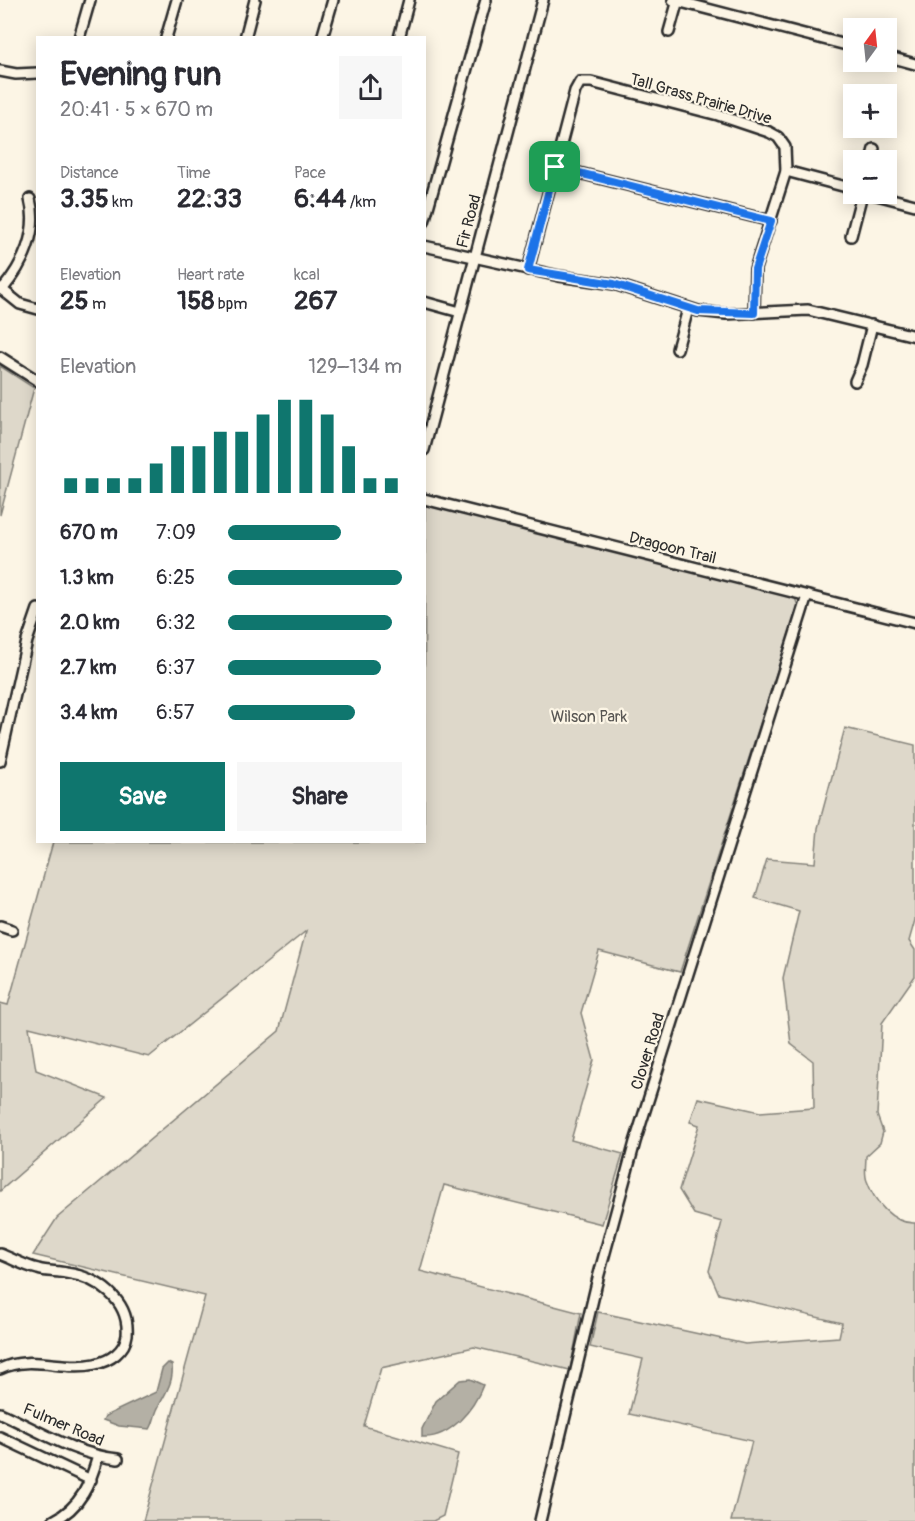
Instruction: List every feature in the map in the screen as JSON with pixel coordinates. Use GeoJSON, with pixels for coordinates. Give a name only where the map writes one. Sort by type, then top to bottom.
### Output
{"type":"FeatureCollection","features":[{"type":"Feature","properties":{"kind":"street"},"geometry":{"type":"LineString","coordinates":[[80,36],[90,0]]}},
{"type":"Feature","properties":{"kind":"street"},"geometry":{"type":"LineString","coordinates":[[167,36],[177,0]]}},
{"type":"Feature","properties":{"kind":"street"},"geometry":{"type":"LineString","coordinates":[[246,36],[255,0]]}},
{"type":"Feature","properties":{"kind":"street"},"geometry":{"type":"LineString","coordinates":[[323,36],[333,0]]}},
{"type":"Feature","properties":{"kind":"street"},"geometry":{"type":"LineString","coordinates":[[400,36],[409,0]]}},
{"type":"Feature","properties":{"kind":"street"},"geometry":{"type":"LineString","coordinates":[[426,215],[486,0]]}},
{"type":"Feature","properties":{"kind":"street","name":"Fir Road"},"geometry":{"type":"LineString","coordinates":[[426,442],[543,0]]}},
{"type":"Feature","properties":{"kind":"street"},"geometry":{"type":"LineString","coordinates":[[669,32],[676,0],[843,44]]}},
{"type":"Feature","properties":{"kind":"street"},"geometry":{"type":"LineString","coordinates":[[897,59],[915,64]]}},
{"type":"Feature","properties":{"kind":"street"},"geometry":{"type":"LineString","coordinates":[[0,71],[23,75],[36,74]]}},
{"type":"Feature","properties":{"kind":"street","name":"Tall Grass Prairie Drive"},"geometry":{"type":"LineString","coordinates":[[555,167],[574,91],[579,82],[591,82],[718,115],[769,132],[778,137],[785,147],[786,171]]}},
{"type":"Feature","properties":{"kind":"street"},"geometry":{"type":"LineString","coordinates":[[528,270],[555,167],[771,221]]}},
{"type":"Feature","properties":{"kind":"street"},"geometry":{"type":"LineString","coordinates":[[754,313],[755,269],[786,171],[843,186]]}},
{"type":"Feature","properties":{"kind":"street"},"geometry":{"type":"LineString","coordinates":[[30,199],[34,221],[23,260],[1,289],[20,304],[36,308]]}},
{"type":"Feature","properties":{"kind":"street"},"geometry":{"type":"LineString","coordinates":[[897,200],[915,204]]}},
{"type":"Feature","properties":{"kind":"street"},"geometry":{"type":"LineString","coordinates":[[851,236],[859,204]]}},
{"type":"Feature","properties":{"kind":"street"},"geometry":{"type":"LineString","coordinates":[[426,246],[528,270],[614,284],[688,309],[726,314],[808,310],[915,336]]}},
{"type":"Feature","properties":{"kind":"street"},"geometry":{"type":"LineString","coordinates":[[426,303],[460,312]]}},
{"type":"Feature","properties":{"kind":"street"},"geometry":{"type":"LineString","coordinates":[[677,349],[688,309]]}},
{"type":"Feature","properties":{"kind":"street"},"geometry":{"type":"LineString","coordinates":[[855,381],[862,365],[872,325]]}},
{"type":"Feature","properties":{"kind":"street"},"geometry":{"type":"LineString","coordinates":[[0,357],[36,380]]}},
{"type":"Feature","properties":{"kind":"street","name":"Dragoon Trail"},"geometry":{"type":"LineString","coordinates":[[426,501],[915,623]]}},
{"type":"Feature","properties":{"kind":"street","name":"Clover Road"},"geometry":{"type":"LineString","coordinates":[[540,1521],[600,1271],[638,1133],[807,596]]}},
{"type":"Feature","properties":{"kind":"street"},"geometry":{"type":"LineString","coordinates":[[0,760],[27,641],[36,615]]}},
{"type":"Feature","properties":{"kind":"street"},"geometry":{"type":"LineString","coordinates":[[0,926],[12,930]]}},
{"type":"Feature","properties":{"kind":"street"},"geometry":{"type":"LineString","coordinates":[[0,1254],[32,1268],[73,1274],[103,1286],[120,1304],[127,1327],[120,1352],[98,1364],[77,1366],[22,1362],[0,1369]]}},
{"type":"Feature","properties":{"kind":"street","name":"Fulmer Road"},"geometry":{"type":"LineString","coordinates":[[0,1413],[71,1447],[98,1456],[118,1459]]}},
{"type":"Feature","properties":{"kind":"street"},"geometry":{"type":"LineString","coordinates":[[0,1437],[91,1480]]}},
{"type":"Feature","properties":{"kind":"street"},"geometry":{"type":"LineString","coordinates":[[53,1521],[78,1504],[91,1480],[98,1456]]}},
{"type":"Feature","properties":{"kind":"green space"},"geometry":{"type":"Polygon","coordinates":[[[0,366],[34,388],[0,515],[0,366]]]}},
{"type":"Feature","properties":{"kind":"green space","name":"Wilson Park"},"geometry":{"type":"Polygon","coordinates":[[[426,504],[795,598],[798,606],[680,972],[599,951],[581,1013],[594,1060],[571,1140],[623,1154],[602,1224],[444,1185],[420,1271],[581,1313],[570,1370],[474,1347],[381,1368],[364,1426],[458,1454],[443,1516],[433,1521],[143,1521],[205,1296],[33,1255],[57,1218],[279,1031],[306,931],[149,1057],[29,1027],[36,1070],[107,1098],[0,1191],[0,1003],[8,1005],[53,843],[426,843],[426,504]]]}},
{"type":"Feature","properties":{"kind":"green space"},"geometry":{"type":"Polygon","coordinates":[[[845,728],[915,745],[915,920],[909,941],[915,950],[915,976],[882,1023],[877,1115],[883,1132],[880,1143],[866,1156],[865,1172],[870,1189],[885,1210],[899,1220],[915,1223],[915,1521],[731,1521],[752,1441],[629,1414],[643,1359],[590,1347],[598,1312],[745,1344],[839,1337],[842,1323],[719,1294],[709,1271],[722,1222],[694,1214],[679,1190],[699,1125],[690,1122],[698,1098],[760,1112],[814,1108],[813,1061],[791,1044],[783,978],[799,911],[755,898],[767,859],[815,863],[818,828],[845,728]]]}},
{"type":"Feature","properties":{"kind":"shaded area"},"geometry":{"type":"Polygon","coordinates":[[[168,1363],[172,1365],[170,1383],[150,1429],[119,1426],[103,1420],[105,1416],[156,1392],[162,1369],[168,1363]]]}},
{"type":"Feature","properties":{"kind":"shaded area"},"geometry":{"type":"Polygon","coordinates":[[[470,1379],[483,1385],[467,1413],[460,1421],[442,1433],[422,1437],[422,1429],[436,1401],[460,1380],[470,1379]]]}},
{"type":"Feature","properties":{"kind":"route"},"geometry":{"type":"LineString","coordinates":[[555,167],[771,221],[759,251],[755,269],[754,313],[726,314],[698,311],[667,303],[614,284],[528,270],[555,167]]}}]}
